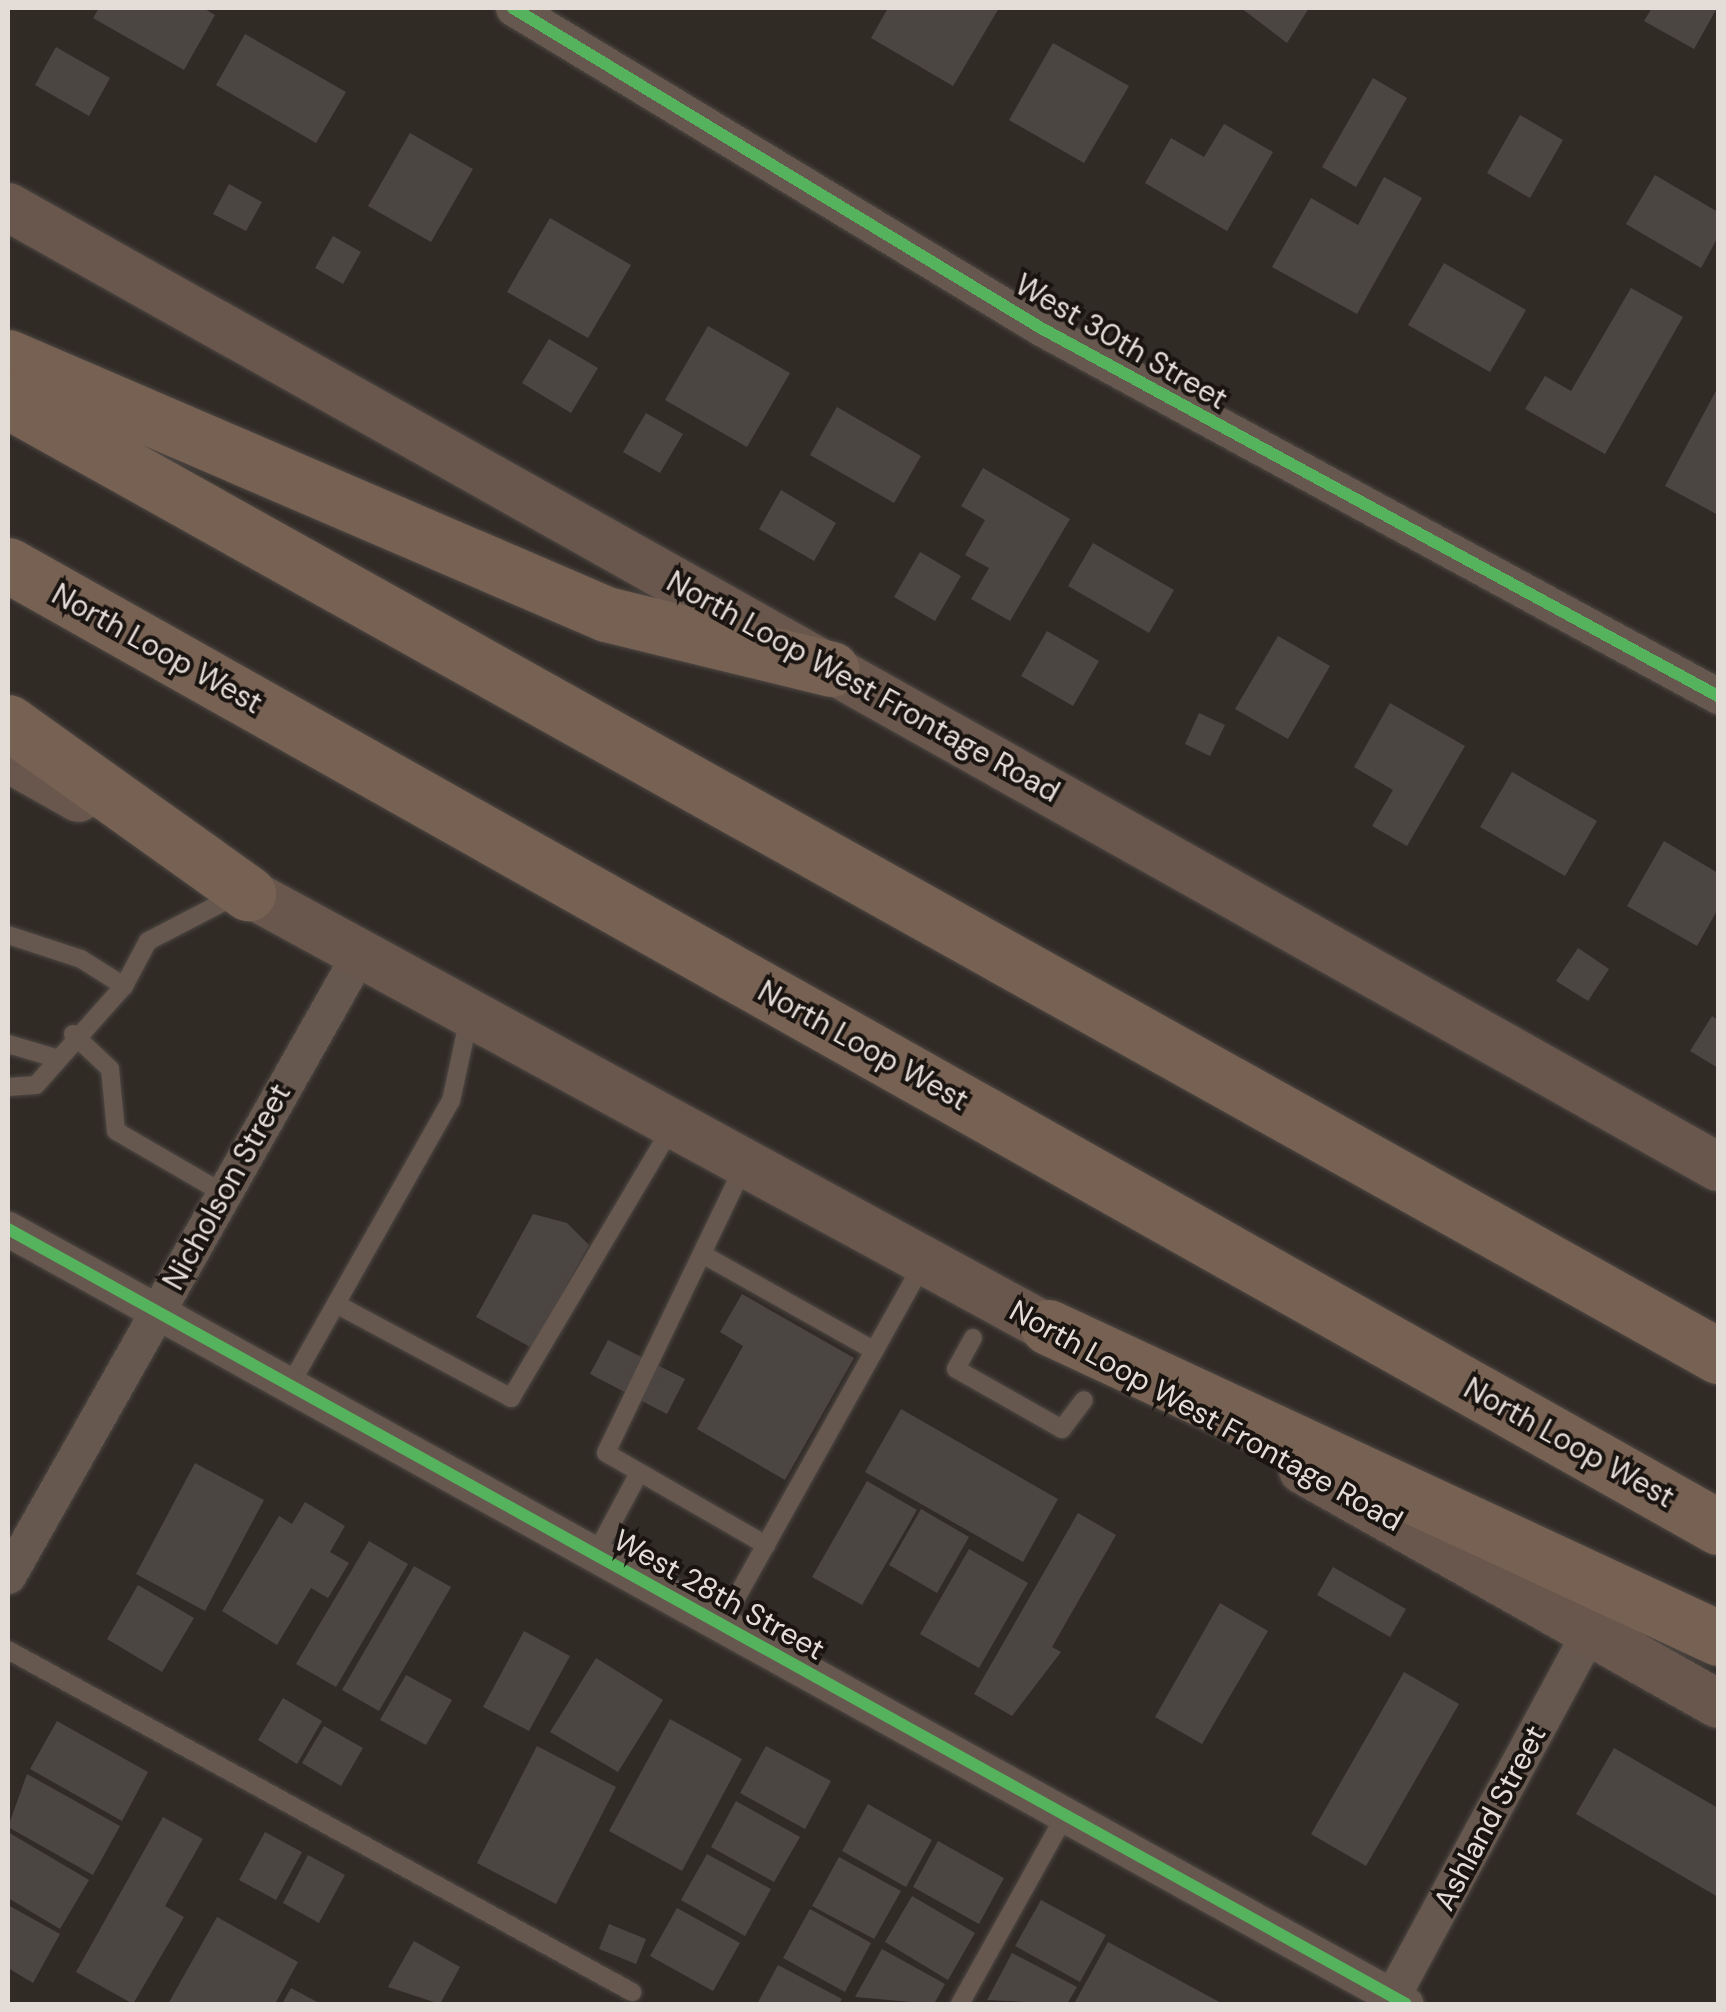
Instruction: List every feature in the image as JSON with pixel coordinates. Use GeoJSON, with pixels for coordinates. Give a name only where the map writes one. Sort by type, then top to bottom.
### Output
{"type":"FeatureCollection","features":[{"type":"Feature","properties":{"kind":"highway"},"geometry":{"type":"LineString","coordinates":[[8,358],[606,614],[831,669]]}},
{"type":"Feature","properties":{"kind":"highway"},"geometry":{"type":"LineString","coordinates":[[8,401],[1718,1356]]}},
{"type":"Feature","properties":{"kind":"highway","name":"North Loop West"},"geometry":{"type":"LineString","coordinates":[[8,565],[1718,1527]]}},
{"type":"Feature","properties":{"kind":"highway"},"geometry":{"type":"LineString","coordinates":[[8,722],[248,893]]}},
{"type":"Feature","properties":{"kind":"highway"},"geometry":{"type":"LineString","coordinates":[[1048,1327],[1718,1638]]}},
{"type":"Feature","properties":{"kind":"main road","name":"North Loop West Frontage Road"},"geometry":{"type":"LineString","coordinates":[[8,207],[1718,1167]]}},
{"type":"Feature","properties":{"kind":"main road","name":"North Loop West Frontage Road"},"geometry":{"type":"LineString","coordinates":[[8,758],[744,1168],[1048,1327],[1718,1704]]}},
{"type":"Feature","properties":{"kind":"street","name":"West 30th Street"},"geometry":{"type":"LineString","coordinates":[[513,8],[1041,328],[1718,696]]}},
{"type":"Feature","properties":{"kind":"street","name":"Nicholson Street"},"geometry":{"type":"LineString","coordinates":[[8,1576],[358,956]]}},
{"type":"Feature","properties":{"kind":"street","name":"West 28th Street"},"geometry":{"type":"LineString","coordinates":[[8,1229],[1395,2002]]}},
{"type":"Feature","properties":{"kind":"street","name":"Ashland Street"},"geometry":{"type":"LineString","coordinates":[[1395,2002],[1590,1631]]}},
{"type":"Feature","properties":{"kind":"lane"},"geometry":{"type":"LineString","coordinates":[[8,1086],[36,1085],[73,1034],[124,986],[148,941],[172,923],[248,893]]}},
{"type":"Feature","properties":{"kind":"lane"},"geometry":{"type":"LineString","coordinates":[[8,935],[82,959],[124,986]]}},
{"type":"Feature","properties":{"kind":"lane"},"geometry":{"type":"LineString","coordinates":[[290,1386],[450,1102],[469,1017]]}},
{"type":"Feature","properties":{"kind":"lane"},"geometry":{"type":"LineString","coordinates":[[73,1034],[110,1069],[116,1131],[223,1194]]}},
{"type":"Feature","properties":{"kind":"lane"},"geometry":{"type":"LineString","coordinates":[[8,1044],[56,1058]]}},
{"type":"Feature","properties":{"kind":"lane"},"geometry":{"type":"LineString","coordinates":[[336,1304],[510,1398],[671,1128]]}},
{"type":"Feature","properties":{"kind":"lane"},"geometry":{"type":"LineString","coordinates":[[744,1168],[606,1454],[766,1545]]}},
{"type":"Feature","properties":{"kind":"lane"},"geometry":{"type":"LineString","coordinates":[[702,1254],[874,1351]]}},
{"type":"Feature","properties":{"kind":"lane"},"geometry":{"type":"LineString","coordinates":[[722,1625],[924,1260]]}},
{"type":"Feature","properties":{"kind":"lane"},"geometry":{"type":"LineString","coordinates":[[973,1338],[956,1369],[1062,1429],[1084,1400]]}},
{"type":"Feature","properties":{"kind":"lane"},"geometry":{"type":"LineString","coordinates":[[595,1555],[639,1472]]}},
{"type":"Feature","properties":{"kind":"lane"},"geometry":{"type":"LineString","coordinates":[[8,1650],[632,1992]]}},
{"type":"Feature","properties":{"kind":"lane"},"geometry":{"type":"LineString","coordinates":[[960,2004],[1065,1815]]}},
{"type":"Feature","properties":{"kind":"building"},"geometry":{"type":"Polygon","coordinates":[[[99,8],[203,8],[215,15],[184,70],[93,18],[99,8]]]}},
{"type":"Feature","properties":{"kind":"building"},"geometry":{"type":"Polygon","coordinates":[[[888,8],[999,8],[953,86],[871,38],[888,8]]]}},
{"type":"Feature","properties":{"kind":"building"},"geometry":{"type":"Polygon","coordinates":[[[1241,8],[1309,8],[1287,43],[1241,8]]]}},
{"type":"Feature","properties":{"kind":"building"},"geometry":{"type":"Polygon","coordinates":[[[1652,8],[1717,8],[1694,49],[1644,21],[1652,8]]]}},
{"type":"Feature","properties":{"kind":"building"},"geometry":{"type":"Polygon","coordinates":[[[245,34],[346,92],[316,143],[216,85],[245,34]]]}},
{"type":"Feature","properties":{"kind":"building"},"geometry":{"type":"Polygon","coordinates":[[[1053,43],[1129,86],[1084,163],[1009,120],[1053,43]]]}},
{"type":"Feature","properties":{"kind":"building"},"geometry":{"type":"Polygon","coordinates":[[[56,47],[110,78],[89,116],[35,85],[56,47]]]}},
{"type":"Feature","properties":{"kind":"building"},"geometry":{"type":"Polygon","coordinates":[[[1373,78],[1407,98],[1356,187],[1322,167],[1373,78]]]}},
{"type":"Feature","properties":{"kind":"building"},"geometry":{"type":"Polygon","coordinates":[[[1520,115],[1563,140],[1530,198],[1487,173],[1520,115]]]}},
{"type":"Feature","properties":{"kind":"building"},"geometry":{"type":"Polygon","coordinates":[[[1224,124],[1273,152],[1227,231],[1145,183],[1171,138],[1204,157],[1224,124]]]}},
{"type":"Feature","properties":{"kind":"building"},"geometry":{"type":"Polygon","coordinates":[[[410,133],[473,169],[431,242],[368,206],[410,133]]]}},
{"type":"Feature","properties":{"kind":"building"},"geometry":{"type":"Polygon","coordinates":[[[1655,175],[1718,212],[1718,237],[1701,268],[1626,224],[1655,175]]]}},
{"type":"Feature","properties":{"kind":"building"},"geometry":{"type":"Polygon","coordinates":[[[1384,177],[1422,198],[1357,314],[1272,267],[1311,198],[1358,225],[1384,177]]]}},
{"type":"Feature","properties":{"kind":"building"},"geometry":{"type":"Polygon","coordinates":[[[229,184],[262,202],[246,231],[213,214],[229,184]]]}},
{"type":"Feature","properties":{"kind":"building"},"geometry":{"type":"Polygon","coordinates":[[[550,218],[631,265],[588,338],[507,292],[550,218]]]}},
{"type":"Feature","properties":{"kind":"building"},"geometry":{"type":"Polygon","coordinates":[[[333,236],[361,252],[343,284],[315,268],[333,236]]]}},
{"type":"Feature","properties":{"kind":"building"},"geometry":{"type":"Polygon","coordinates":[[[1444,263],[1526,310],[1490,372],[1408,325],[1444,263]]]}},
{"type":"Feature","properties":{"kind":"building"},"geometry":{"type":"Polygon","coordinates":[[[1631,288],[1683,317],[1605,454],[1525,409],[1545,376],[1571,391],[1631,288]]]}},
{"type":"Feature","properties":{"kind":"building"},"geometry":{"type":"Polygon","coordinates":[[[708,326],[790,373],[747,447],[665,400],[708,326]]]}},
{"type":"Feature","properties":{"kind":"building"},"geometry":{"type":"Polygon","coordinates":[[[549,339],[598,368],[571,413],[522,383],[549,339]]]}},
{"type":"Feature","properties":{"kind":"building"},"geometry":{"type":"Polygon","coordinates":[[[1718,387],[1718,515],[1665,486],[1718,387]]]}},
{"type":"Feature","properties":{"kind":"building"},"geometry":{"type":"Polygon","coordinates":[[[837,407],[921,456],[894,503],[810,455],[837,407]]]}},
{"type":"Feature","properties":{"kind":"building"},"geometry":{"type":"Polygon","coordinates":[[[646,413],[683,434],[660,473],[623,452],[646,413]]]}},
{"type":"Feature","properties":{"kind":"building"},"geometry":{"type":"Polygon","coordinates":[[[983,468],[1070,519],[1010,621],[971,599],[989,568],[965,555],[985,520],[961,506],[983,468]]]}},
{"type":"Feature","properties":{"kind":"building"},"geometry":{"type":"Polygon","coordinates":[[[781,490],[836,523],[814,561],[759,529],[781,490]]]}},
{"type":"Feature","properties":{"kind":"building"},"geometry":{"type":"Polygon","coordinates":[[[1093,543],[1174,590],[1149,633],[1068,586],[1093,543]]]}},
{"type":"Feature","properties":{"kind":"building"},"geometry":{"type":"Polygon","coordinates":[[[920,552],[961,576],[935,621],[894,597],[920,552]]]}},
{"type":"Feature","properties":{"kind":"building"},"geometry":{"type":"Polygon","coordinates":[[[1047,631],[1099,661],[1073,706],[1021,676],[1047,631]]]}},
{"type":"Feature","properties":{"kind":"building"},"geometry":{"type":"Polygon","coordinates":[[[1278,636],[1330,666],[1288,739],[1235,709],[1278,636]]]}},
{"type":"Feature","properties":{"kind":"building"},"geometry":{"type":"Polygon","coordinates":[[[1390,703],[1465,746],[1407,846],[1372,826],[1393,790],[1354,767],[1390,703]]]}},
{"type":"Feature","properties":{"kind":"building"},"geometry":{"type":"Polygon","coordinates":[[[1199,713],[1225,725],[1210,756],[1185,744],[1199,713]]]}},
{"type":"Feature","properties":{"kind":"building"},"geometry":{"type":"Polygon","coordinates":[[[1512,772],[1597,821],[1565,876],[1480,827],[1512,772]]]}},
{"type":"Feature","properties":{"kind":"building"},"geometry":{"type":"Polygon","coordinates":[[[1664,841],[1718,873],[1718,909],[1697,946],[1627,906],[1664,841]]]}},
{"type":"Feature","properties":{"kind":"building"},"geometry":{"type":"Polygon","coordinates":[[[1578,948],[1609,969],[1588,1001],[1556,981],[1578,948]]]}},
{"type":"Feature","properties":{"kind":"building"},"geometry":{"type":"Polygon","coordinates":[[[1712,1016],[1718,1020],[1718,1068],[1690,1051],[1712,1016]]]}},
{"type":"Feature","properties":{"kind":"building"},"geometry":{"type":"Polygon","coordinates":[[[533,1214],[567,1223],[589,1245],[532,1348],[476,1317],[533,1214]]]}},
{"type":"Feature","properties":{"kind":"building"},"geometry":{"type":"Polygon","coordinates":[[[742,1294],[854,1358],[785,1480],[697,1429],[743,1346],[720,1332],[742,1294]]]}},
{"type":"Feature","properties":{"kind":"building"},"geometry":{"type":"Polygon","coordinates":[[[608,1340],[685,1379],[667,1414],[590,1374],[608,1340]]]}},
{"type":"Feature","properties":{"kind":"building"},"geometry":{"type":"Polygon","coordinates":[[[901,1409],[1058,1499],[1023,1562],[865,1472],[901,1409]]]}},
{"type":"Feature","properties":{"kind":"building"},"geometry":{"type":"Polygon","coordinates":[[[195,1463],[264,1500],[205,1611],[136,1574],[195,1463]]]}},
{"type":"Feature","properties":{"kind":"building"},"geometry":{"type":"Polygon","coordinates":[[[867,1481],[917,1510],[862,1605],[812,1577],[867,1481]]]}},
{"type":"Feature","properties":{"kind":"building"},"geometry":{"type":"Polygon","coordinates":[[[305,1502],[345,1526],[330,1552],[349,1563],[328,1598],[311,1588],[277,1645],[222,1611],[279,1516],[292,1524],[305,1502]]]}},
{"type":"Feature","properties":{"kind":"building"},"geometry":{"type":"Polygon","coordinates":[[[921,1509],[969,1537],[937,1593],[889,1565],[921,1509]]]}},
{"type":"Feature","properties":{"kind":"building"},"geometry":{"type":"Polygon","coordinates":[[[1078,1513],[1116,1535],[1052,1647],[1061,1652],[1012,1716],[974,1694],[1078,1513]]]}},
{"type":"Feature","properties":{"kind":"building"},"geometry":{"type":"Polygon","coordinates":[[[369,1541],[408,1564],[336,1687],[296,1664],[369,1541]]]}},
{"type":"Feature","properties":{"kind":"building"},"geometry":{"type":"Polygon","coordinates":[[[969,1549],[1028,1583],[979,1668],[920,1634],[969,1549]]]}},
{"type":"Feature","properties":{"kind":"building"},"geometry":{"type":"Polygon","coordinates":[[[414,1566],[451,1587],[379,1711],[342,1690],[414,1566]]]}},
{"type":"Feature","properties":{"kind":"building"},"geometry":{"type":"Polygon","coordinates":[[[1333,1567],[1406,1609],[1390,1637],[1317,1595],[1333,1567]]]}},
{"type":"Feature","properties":{"kind":"building"},"geometry":{"type":"Polygon","coordinates":[[[138,1585],[194,1618],[162,1672],[107,1639],[138,1585]]]}},
{"type":"Feature","properties":{"kind":"building"},"geometry":{"type":"Polygon","coordinates":[[[1220,1603],[1268,1631],[1202,1744],[1155,1717],[1220,1603]]]}},
{"type":"Feature","properties":{"kind":"building"},"geometry":{"type":"Polygon","coordinates":[[[524,1631],[570,1656],[529,1731],[483,1707],[524,1631]]]}},
{"type":"Feature","properties":{"kind":"building"},"geometry":{"type":"Polygon","coordinates":[[[596,1658],[663,1700],[618,1772],[550,1732],[596,1658]]]}},
{"type":"Feature","properties":{"kind":"building"},"geometry":{"type":"Polygon","coordinates":[[[1404,1672],[1459,1704],[1366,1866],[1311,1834],[1404,1672]]]}},
{"type":"Feature","properties":{"kind":"building"},"geometry":{"type":"Polygon","coordinates":[[[406,1675],[452,1700],[426,1745],[380,1720],[406,1675]]]}},
{"type":"Feature","properties":{"kind":"building"},"geometry":{"type":"Polygon","coordinates":[[[283,1698],[322,1721],[297,1764],[258,1740],[283,1698]]]}},
{"type":"Feature","properties":{"kind":"building"},"geometry":{"type":"Polygon","coordinates":[[[670,1719],[742,1759],[682,1871],[609,1831],[670,1719]]]}},
{"type":"Feature","properties":{"kind":"building"},"geometry":{"type":"Polygon","coordinates":[[[57,1721],[148,1772],[122,1821],[30,1769],[57,1721]]]}},
{"type":"Feature","properties":{"kind":"building"},"geometry":{"type":"Polygon","coordinates":[[[324,1726],[363,1748],[341,1786],[302,1763],[324,1726]]]}},
{"type":"Feature","properties":{"kind":"building"},"geometry":{"type":"Polygon","coordinates":[[[537,1746],[616,1787],[556,1904],[477,1863],[537,1746]]]}},
{"type":"Feature","properties":{"kind":"building"},"geometry":{"type":"Polygon","coordinates":[[[766,1746],[831,1781],[805,1829],[740,1793],[766,1746]]]}},
{"type":"Feature","properties":{"kind":"building"},"geometry":{"type":"Polygon","coordinates":[[[1614,1748],[1718,1808],[1718,1897],[1576,1814],[1614,1748]]]}},
{"type":"Feature","properties":{"kind":"building"},"geometry":{"type":"Polygon","coordinates":[[[27,1774],[120,1826],[93,1875],[8,1827],[27,1774]]]}},
{"type":"Feature","properties":{"kind":"building"},"geometry":{"type":"Polygon","coordinates":[[[736,1801],[800,1837],[774,1882],[711,1847],[736,1801]]]}},
{"type":"Feature","properties":{"kind":"building"},"geometry":{"type":"Polygon","coordinates":[[[868,1804],[932,1840],[906,1887],[842,1851],[868,1804]]]}},
{"type":"Feature","properties":{"kind":"building"},"geometry":{"type":"Polygon","coordinates":[[[163,1817],[203,1839],[165,1906],[184,1917],[133,2004],[76,1972],[163,1817]]]}},
{"type":"Feature","properties":{"kind":"building"},"geometry":{"type":"Polygon","coordinates":[[[8,1832],[89,1880],[60,1929],[8,1898],[8,1832]]]}},
{"type":"Feature","properties":{"kind":"building"},"geometry":{"type":"Polygon","coordinates":[[[265,1832],[302,1852],[276,1900],[239,1880],[265,1832]]]}},
{"type":"Feature","properties":{"kind":"building"},"geometry":{"type":"Polygon","coordinates":[[[938,1841],[1004,1878],[979,1924],[913,1887],[938,1841]]]}},
{"type":"Feature","properties":{"kind":"building"},"geometry":{"type":"Polygon","coordinates":[[[707,1854],[771,1889],[745,1936],[681,1900],[707,1854]]]}},
{"type":"Feature","properties":{"kind":"building"},"geometry":{"type":"Polygon","coordinates":[[[308,1855],[345,1875],[319,1923],[283,1903],[308,1855]]]}},
{"type":"Feature","properties":{"kind":"building"},"geometry":{"type":"Polygon","coordinates":[[[839,1857],[901,1891],[874,1939],[812,1906],[839,1857]]]}},
{"type":"Feature","properties":{"kind":"building"},"geometry":{"type":"Polygon","coordinates":[[[912,1896],[975,1933],[948,1980],[885,1942],[912,1896]]]}},
{"type":"Feature","properties":{"kind":"building"},"geometry":{"type":"Polygon","coordinates":[[[1041,1900],[1106,1935],[1080,1982],[1015,1946],[1041,1900]]]}},
{"type":"Feature","properties":{"kind":"building"},"geometry":{"type":"Polygon","coordinates":[[[8,1905],[60,1934],[33,1983],[8,1968],[8,1905]]]}},
{"type":"Feature","properties":{"kind":"building"},"geometry":{"type":"Polygon","coordinates":[[[677,1908],[740,1943],[713,1991],[650,1956],[677,1908]]]}},
{"type":"Feature","properties":{"kind":"building"},"geometry":{"type":"Polygon","coordinates":[[[810,1909],[871,1943],[845,1992],[783,1958],[810,1909]]]}},
{"type":"Feature","properties":{"kind":"building"},"geometry":{"type":"Polygon","coordinates":[[[217,1917],[298,1962],[275,2004],[168,2004],[217,1917]]]}},
{"type":"Feature","properties":{"kind":"building"},"geometry":{"type":"Polygon","coordinates":[[[609,1924],[646,1939],[636,1964],[599,1949],[609,1924]]]}},
{"type":"Feature","properties":{"kind":"building"},"geometry":{"type":"Polygon","coordinates":[[[414,1941],[460,1967],[440,2004],[388,1987],[414,1941]]]}},
{"type":"Feature","properties":{"kind":"building"},"geometry":{"type":"Polygon","coordinates":[[[1108,1942],[1151,1965],[1223,2004],[1074,2004],[1108,1942]]]}},
{"type":"Feature","properties":{"kind":"building"},"geometry":{"type":"Polygon","coordinates":[[[882,1949],[945,1984],[934,2004],[855,1997],[882,1949]]]}},
{"type":"Feature","properties":{"kind":"building"},"geometry":{"type":"Polygon","coordinates":[[[1012,1953],[1077,1987],[1067,2004],[987,2000],[1012,1953]]]}},
{"type":"Feature","properties":{"kind":"building"},"geometry":{"type":"Polygon","coordinates":[[[778,1965],[842,1999],[839,2004],[757,2004],[778,1965]]]}},
{"type":"Feature","properties":{"kind":"building"},"geometry":{"type":"Polygon","coordinates":[[[291,1988],[321,2004],[282,2004],[291,1988]]]}},
{"type":"Feature","properties":{"kind":"cycle path"},"geometry":{"type":"LineString","coordinates":[[513,8],[1041,328],[1718,696]]}},
{"type":"Feature","properties":{"kind":"cycle path"},"geometry":{"type":"LineString","coordinates":[[8,1229],[1406,2004]]}}]}
